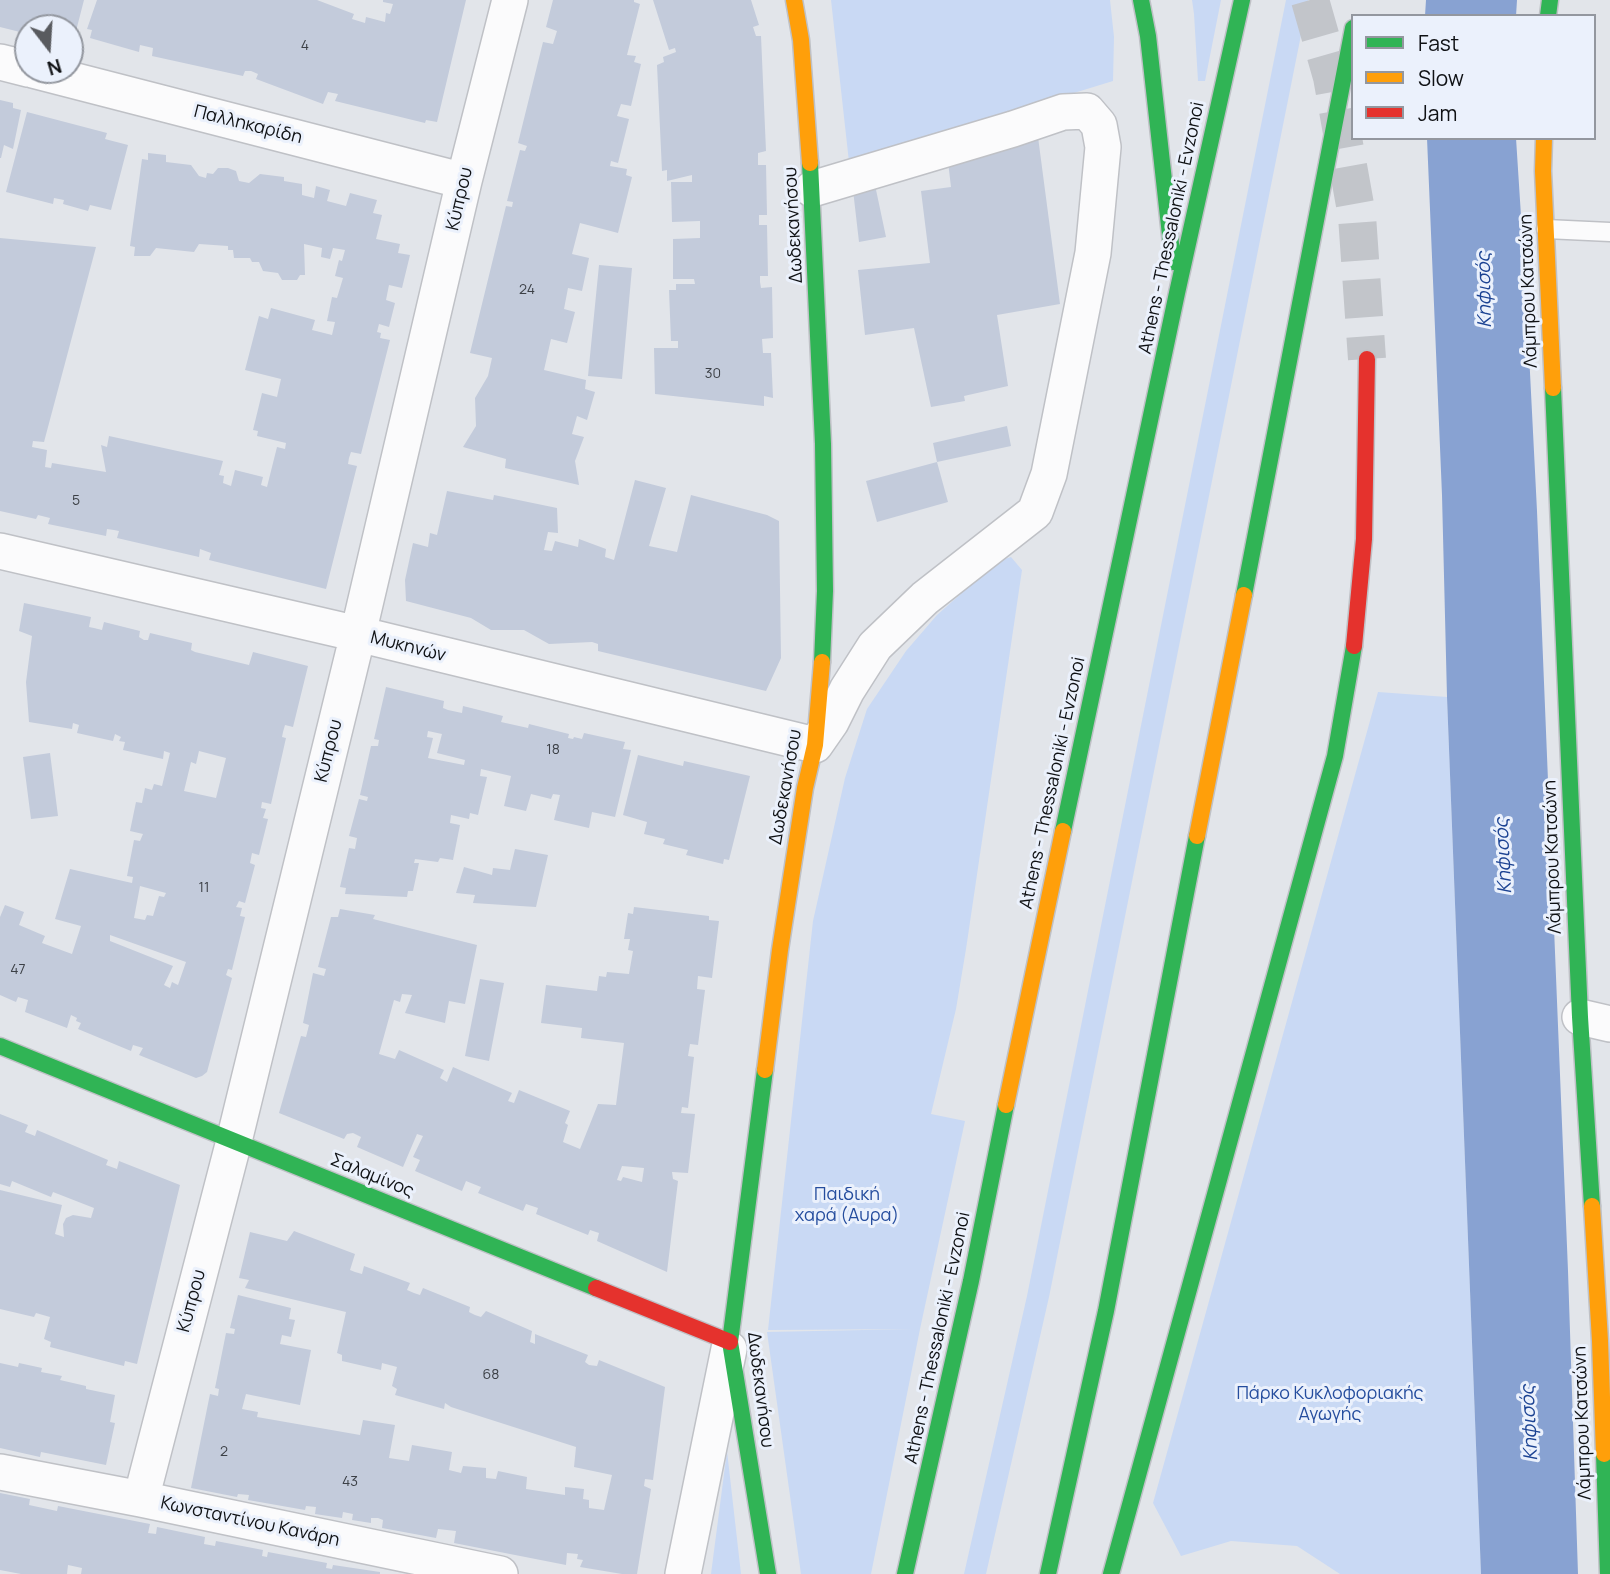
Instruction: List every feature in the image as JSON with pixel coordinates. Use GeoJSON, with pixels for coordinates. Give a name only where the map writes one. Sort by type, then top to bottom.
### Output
{"type":"FeatureCollection","features":[{"type":"Feature","properties":{"kind":"main road","name":"Δωδεκανήσου"},"geometry":{"type":"LineString","coordinates":[[768,1574],[730,1342],[780,950],[805,788],[815,745],[824,631],[823,444],[812,189],[801,40],[794,0]]}},
{"type":"Feature","properties":{"kind":"main road"},"geometry":{"type":"LineString","coordinates":[[1141,0],[1148,36],[1177,293]]}},
{"type":"Feature","properties":{"kind":"main road","name":"Athens - Thessaloniki - Evzonoi"},"geometry":{"type":"LineString","coordinates":[[905,1574],[971,1281],[1042,928],[1242,0]]}},
{"type":"Feature","properties":{"kind":"main road"},"geometry":{"type":"LineString","coordinates":[[1048,1574],[1108,1297],[1351,38]]}},
{"type":"Feature","properties":{"kind":"main road","name":"Λάμπρου Κατσώνη"},"geometry":{"type":"LineString","coordinates":[[1544,140],[1546,229],[1595,1020],[1600,1341],[1607,1432],[1608,1574]]}},
{"type":"Feature","properties":{"kind":"main road"},"geometry":{"type":"LineString","coordinates":[[1111,1574],[1335,756],[1355,643],[1362,565],[1367,359]]}},
{"type":"Feature","properties":{"kind":"main road","name":"Σαλαμίνος"},"geometry":{"type":"LineString","coordinates":[[0,1046],[730,1342]]}},
{"type":"Feature","properties":{"kind":"street","name":"Κύπρου"},"geometry":{"type":"LineString","coordinates":[[141,1499],[234,1141],[509,0]]}},
{"type":"Feature","properties":{"kind":"street","name":"Παλληκαρίδη"},"geometry":{"type":"LineString","coordinates":[[84,83],[464,181]]}},
{"type":"Feature","properties":{"kind":"street"},"geometry":{"type":"LineString","coordinates":[[812,189],[1063,112],[1087,111],[1099,125],[1103,147],[1093,253],[1049,474],[1035,512],[925,598],[876,646],[815,745]]}},
{"type":"Feature","properties":{"kind":"street","name":"Μυκηνών"},"geometry":{"type":"LineString","coordinates":[[0,551],[358,634],[815,745]]}},
{"type":"Feature","properties":{"kind":"street"},"geometry":{"type":"LineString","coordinates":[[683,1574],[730,1342]]}},
{"type":"Feature","properties":{"kind":"street","name":"Κωνσταντίνου Κανάρη"},"geometry":{"type":"LineString","coordinates":[[0,1472],[141,1499],[481,1572]]}},
{"type":"Feature","properties":{"kind":"lane"},"geometry":{"type":"LineString","coordinates":[[1546,229],[1610,232]]}},
{"type":"Feature","properties":{"kind":"green space"},"geometry":{"type":"Polygon","coordinates":[[[831,0],[1110,0],[1114,37],[1113,81],[849,162],[831,0]]]}},
{"type":"Feature","properties":{"kind":"green space"},"geometry":{"type":"Polygon","coordinates":[[[1192,0],[1221,0],[1205,81],[1198,81],[1192,0]]]}},
{"type":"Feature","properties":{"kind":"green space"},"geometry":{"type":"Polygon","coordinates":[[[1286,0],[1308,0],[1049,1297],[986,1574],[964,1574],[1027,1296],[1286,0]]]}},
{"type":"Feature","properties":{"kind":"green space","name":"Παιδική χαρά (Αυρα)"},"geometry":{"type":"Polygon","coordinates":[[[1011,557],[1022,570],[956,1009],[931,1114],[965,1121],[871,1574],[801,1574],[767,1332],[914,1329],[768,1330],[813,921],[845,778],[867,709],[906,651],[937,615],[990,568],[1011,557]]]}},
{"type":"Feature","properties":{"kind":"green space","name":"Πάρκο Κυκλοφοριακής Αγωγής"},"geometry":{"type":"Polygon","coordinates":[[[1378,692],[1447,697],[1481,1574],[1340,1574],[1297,1546],[1231,1541],[1181,1556],[1153,1503],[1378,692]]]}},
{"type":"Feature","properties":{"kind":"green space"},"geometry":{"type":"Polygon","coordinates":[[[727,1451],[741,1574],[711,1574],[727,1451]]]}},
{"type":"Feature","properties":{"kind":"water"},"geometry":{"type":"Polygon","coordinates":[[[1426,0],[1517,0],[1516,14],[1425,14],[1426,0]]]}},
{"type":"Feature","properties":{"kind":"water","name":"Κηφισός"},"geometry":{"type":"Polygon","coordinates":[[[1427,140],[1516,140],[1537,511],[1578,1574],[1481,1574],[1447,697],[1442,495],[1427,140]]]}},
{"type":"Feature","properties":{"kind":"building"},"geometry":{"type":"Polygon","coordinates":[[[0,0],[84,0],[80,14],[14,14],[14,30],[0,27],[0,0]]]}},
{"type":"Feature","properties":{"kind":"building"},"geometry":{"type":"Polygon","coordinates":[[[97,0],[317,0],[354,14],[352,19],[365,23],[366,17],[385,22],[386,13],[390,14],[393,4],[383,0],[466,0],[437,122],[426,120],[425,123],[335,101],[338,94],[328,92],[323,104],[256,79],[258,74],[251,71],[245,71],[243,76],[152,56],[153,48],[140,45],[139,52],[90,38],[92,30],[87,29],[97,0]]]}},
{"type":"Feature","properties":{"kind":"building"},"geometry":{"type":"Polygon","coordinates":[[[553,0],[634,0],[640,4],[627,55],[636,56],[634,62],[641,64],[631,106],[621,104],[617,116],[629,119],[618,163],[611,161],[610,166],[627,169],[626,175],[632,177],[618,233],[580,223],[572,254],[589,258],[582,291],[568,288],[564,309],[575,312],[567,343],[551,339],[544,370],[586,380],[585,389],[595,392],[587,420],[577,416],[572,434],[584,437],[575,461],[579,485],[505,468],[506,459],[463,447],[476,426],[475,398],[488,376],[492,358],[470,353],[506,206],[512,207],[513,202],[507,201],[520,150],[525,151],[527,146],[518,143],[543,42],[553,44],[557,31],[546,27],[553,0]]]}},
{"type":"Feature","properties":{"kind":"building"},"geometry":{"type":"Polygon","coordinates":[[[653,0],[751,0],[759,25],[753,27],[756,36],[761,36],[766,151],[758,153],[758,165],[766,165],[767,215],[759,215],[759,225],[767,225],[768,276],[760,276],[760,282],[761,288],[772,287],[773,338],[762,339],[763,353],[771,353],[773,398],[764,396],[764,406],[655,394],[654,348],[678,348],[678,341],[671,341],[669,290],[676,290],[676,284],[695,284],[694,279],[673,279],[673,239],[700,238],[700,221],[672,222],[671,182],[692,182],[692,175],[667,181],[667,170],[662,171],[657,65],[664,62],[663,57],[676,52],[675,48],[669,50],[653,0]]]}},
{"type":"Feature","properties":{"kind":"building"},"geometry":{"type":"Polygon","coordinates":[[[0,100],[13,103],[13,108],[21,110],[13,149],[4,145],[1,158],[0,158],[0,100]]]}},
{"type":"Feature","properties":{"kind":"building"},"geometry":{"type":"Polygon","coordinates":[[[27,112],[107,133],[105,139],[128,145],[111,210],[90,205],[88,211],[63,204],[64,200],[54,198],[53,204],[6,192],[27,112]]]}},
{"type":"Feature","properties":{"kind":"building"},"geometry":{"type":"Polygon","coordinates":[[[1038,137],[1060,304],[997,315],[1008,386],[964,396],[965,401],[931,407],[914,328],[865,335],[858,270],[930,263],[921,191],[951,187],[948,162],[1038,137]]]}},
{"type":"Feature","properties":{"kind":"building"},"geometry":{"type":"Polygon","coordinates":[[[148,153],[166,155],[166,162],[191,165],[199,176],[206,178],[207,173],[213,174],[218,168],[228,168],[236,171],[239,181],[249,183],[260,174],[284,177],[284,181],[302,184],[302,195],[314,198],[316,186],[330,190],[327,201],[346,206],[350,193],[377,200],[373,213],[382,215],[376,239],[400,244],[398,253],[410,255],[402,288],[389,285],[386,300],[395,303],[389,327],[379,324],[377,332],[381,333],[380,338],[390,340],[361,454],[351,452],[349,458],[348,464],[357,466],[326,589],[209,560],[211,553],[200,549],[199,557],[117,538],[119,531],[107,529],[106,536],[48,524],[50,518],[38,515],[36,519],[0,511],[0,238],[96,247],[44,442],[33,441],[32,447],[47,450],[45,467],[51,468],[52,463],[106,472],[101,445],[107,447],[109,436],[223,461],[219,475],[224,476],[223,483],[231,486],[235,470],[263,477],[261,485],[267,487],[277,447],[285,449],[286,443],[257,436],[258,431],[253,430],[262,393],[277,397],[281,379],[245,370],[259,316],[268,319],[271,308],[315,320],[312,330],[332,335],[335,322],[327,321],[332,297],[337,298],[343,278],[335,276],[345,250],[333,248],[330,259],[321,257],[322,248],[304,244],[305,275],[300,275],[297,280],[282,280],[278,273],[263,271],[259,262],[252,262],[250,258],[234,258],[233,250],[228,250],[228,246],[199,244],[194,252],[156,248],[150,256],[134,256],[135,247],[130,246],[142,159],[148,160],[148,153]]]}},
{"type":"Feature","properties":{"kind":"building"},"geometry":{"type":"Polygon","coordinates":[[[875,185],[886,237],[859,242],[853,190],[875,185]]]}},
{"type":"Feature","properties":{"kind":"building"},"geometry":{"type":"Polygon","coordinates":[[[599,265],[632,268],[622,379],[588,376],[599,265]]]}},
{"type":"Feature","properties":{"kind":"building"},"geometry":{"type":"Polygon","coordinates":[[[1007,426],[1011,446],[937,462],[933,443],[1007,426]]]}},
{"type":"Feature","properties":{"kind":"building"},"geometry":{"type":"Polygon","coordinates":[[[937,462],[948,502],[877,522],[866,481],[937,462]]]}},
{"type":"Feature","properties":{"kind":"building"},"geometry":{"type":"Polygon","coordinates":[[[635,480],[666,488],[649,546],[677,552],[691,495],[767,515],[779,521],[781,658],[766,691],[598,651],[598,644],[592,642],[549,644],[524,630],[491,630],[471,618],[406,601],[405,580],[413,543],[428,547],[430,533],[437,535],[447,491],[493,500],[494,495],[557,508],[558,533],[548,532],[544,550],[552,551],[555,541],[578,547],[579,539],[606,549],[605,557],[614,560],[635,480]]]}},
{"type":"Feature","properties":{"kind":"building"},"geometry":{"type":"Polygon","coordinates":[[[24,603],[91,617],[89,627],[102,630],[104,622],[140,631],[139,637],[144,640],[148,640],[150,633],[192,643],[191,650],[195,652],[249,665],[253,652],[308,666],[293,727],[285,725],[283,732],[282,737],[286,738],[271,804],[262,802],[261,808],[266,809],[263,818],[268,819],[259,855],[252,853],[250,863],[255,865],[245,903],[239,901],[236,907],[242,908],[240,916],[245,917],[232,970],[228,969],[226,975],[232,978],[207,1072],[202,1076],[196,1078],[139,1055],[143,1048],[133,1045],[131,1051],[78,1029],[81,1023],[71,1015],[67,1028],[25,1012],[28,1000],[18,997],[16,1002],[0,995],[0,917],[5,905],[24,912],[19,925],[45,936],[42,943],[72,954],[81,926],[55,919],[70,869],[132,883],[133,877],[127,876],[134,840],[140,841],[143,834],[130,831],[136,802],[142,803],[145,788],[152,790],[154,784],[162,786],[170,753],[164,751],[163,759],[123,750],[125,742],[119,741],[121,737],[115,734],[113,741],[77,733],[79,725],[73,723],[72,729],[29,722],[26,682],[32,636],[19,631],[24,603]],[[199,751],[196,764],[191,762],[184,791],[216,798],[226,758],[199,751]],[[140,886],[134,918],[145,920],[147,915],[153,916],[159,896],[164,897],[166,893],[140,886]],[[110,935],[110,941],[173,966],[164,985],[170,988],[172,982],[178,985],[186,962],[110,935]]]}},
{"type":"Feature","properties":{"kind":"building"},"geometry":{"type":"Polygon","coordinates":[[[386,687],[444,701],[443,708],[448,710],[462,713],[463,706],[503,716],[501,722],[528,728],[529,724],[569,734],[568,738],[582,739],[584,733],[625,742],[623,749],[631,750],[615,817],[592,812],[589,828],[554,820],[560,795],[553,794],[551,799],[531,794],[526,811],[504,806],[511,776],[481,769],[480,776],[487,777],[478,815],[470,813],[469,819],[451,815],[450,823],[460,825],[453,860],[440,858],[438,862],[415,859],[414,863],[419,863],[413,891],[408,891],[407,897],[345,894],[346,888],[340,887],[349,848],[355,849],[357,838],[349,836],[359,799],[367,801],[368,797],[360,795],[371,746],[378,746],[379,740],[374,739],[386,687]],[[428,731],[427,737],[433,738],[428,758],[464,765],[465,760],[437,753],[442,734],[428,731]]]}},
{"type":"Feature","properties":{"kind":"building"},"geometry":{"type":"Polygon","coordinates":[[[50,753],[58,816],[31,819],[23,757],[50,753]]]}},
{"type":"Feature","properties":{"kind":"building"},"geometry":{"type":"Polygon","coordinates":[[[638,755],[683,766],[684,761],[750,776],[729,860],[724,859],[723,864],[686,855],[688,850],[663,844],[665,839],[644,834],[647,822],[623,815],[638,755]]]}},
{"type":"Feature","properties":{"kind":"building"},"geometry":{"type":"Polygon","coordinates":[[[515,849],[548,855],[536,907],[473,903],[475,895],[456,893],[464,867],[492,875],[493,868],[510,870],[515,849]]]}},
{"type":"Feature","properties":{"kind":"building"},"geometry":{"type":"Polygon","coordinates":[[[634,907],[709,916],[709,920],[719,921],[712,978],[698,976],[697,989],[705,990],[698,1045],[690,1044],[688,1056],[694,1057],[688,1108],[682,1107],[681,1113],[695,1114],[688,1173],[672,1172],[673,1179],[678,1181],[667,1272],[597,1241],[599,1233],[590,1230],[588,1235],[536,1214],[538,1208],[526,1204],[523,1211],[478,1193],[481,1187],[466,1181],[462,1191],[415,1171],[420,1160],[413,1157],[423,1136],[417,1134],[403,1167],[357,1147],[361,1137],[353,1133],[347,1134],[344,1139],[279,1113],[301,1036],[306,1037],[309,1025],[303,1023],[313,973],[324,976],[326,969],[318,967],[331,917],[338,917],[340,909],[375,915],[373,919],[477,945],[465,1004],[449,1001],[445,1023],[405,1013],[412,995],[402,994],[400,1002],[394,1000],[379,1054],[395,1059],[399,1050],[444,1070],[440,1078],[447,1082],[453,1067],[512,1093],[508,1101],[514,1103],[519,1090],[570,1111],[565,1123],[568,1125],[563,1142],[580,1149],[598,1104],[616,1105],[624,1043],[581,1038],[582,1028],[541,1023],[546,985],[597,991],[599,976],[606,977],[607,972],[629,974],[633,951],[628,950],[630,939],[624,939],[628,913],[633,914],[634,907]],[[622,1166],[617,1180],[621,1181],[623,1177],[642,1182],[644,1168],[622,1166]]]}},
{"type":"Feature","properties":{"kind":"building"},"geometry":{"type":"Polygon","coordinates":[[[480,979],[504,983],[489,1061],[465,1056],[480,979]]]}},
{"type":"Feature","properties":{"kind":"building"},"geometry":{"type":"Polygon","coordinates":[[[0,1114],[28,1125],[25,1132],[35,1136],[37,1130],[108,1160],[106,1165],[117,1169],[119,1161],[180,1185],[137,1364],[125,1361],[124,1366],[50,1347],[51,1342],[44,1339],[50,1317],[36,1313],[34,1317],[0,1309],[0,1190],[62,1205],[55,1234],[64,1237],[63,1224],[66,1218],[73,1215],[91,1218],[94,1208],[53,1192],[51,1197],[12,1181],[10,1187],[0,1184],[0,1114]]]}},
{"type":"Feature","properties":{"kind":"building"},"geometry":{"type":"Polygon","coordinates":[[[294,1231],[355,1254],[350,1270],[362,1274],[364,1266],[410,1283],[407,1290],[414,1293],[420,1295],[423,1288],[470,1307],[469,1312],[481,1317],[486,1311],[532,1331],[530,1342],[535,1344],[535,1334],[588,1355],[585,1362],[589,1365],[597,1366],[599,1360],[665,1387],[653,1480],[645,1479],[644,1486],[651,1489],[637,1574],[580,1567],[583,1560],[577,1559],[578,1554],[567,1553],[566,1565],[454,1543],[456,1531],[438,1529],[436,1538],[382,1528],[383,1520],[378,1518],[371,1518],[371,1523],[352,1520],[353,1514],[343,1512],[342,1518],[315,1514],[316,1507],[306,1506],[305,1510],[248,1500],[249,1495],[238,1494],[237,1497],[191,1488],[210,1394],[218,1396],[219,1389],[215,1388],[226,1333],[234,1334],[235,1329],[230,1328],[238,1295],[291,1308],[289,1319],[295,1320],[291,1337],[282,1335],[280,1344],[311,1350],[300,1405],[246,1394],[242,1409],[258,1412],[257,1417],[360,1435],[363,1420],[395,1425],[389,1458],[409,1461],[412,1445],[452,1452],[449,1470],[461,1473],[463,1466],[486,1468],[486,1478],[496,1479],[498,1471],[527,1477],[526,1489],[565,1495],[565,1487],[584,1489],[583,1499],[589,1500],[589,1508],[604,1510],[612,1475],[574,1467],[576,1447],[445,1403],[444,1409],[395,1395],[397,1389],[392,1386],[397,1367],[382,1363],[381,1370],[342,1361],[342,1355],[337,1353],[346,1312],[245,1288],[249,1280],[239,1278],[250,1232],[287,1241],[294,1231]]]}},
{"type":"Feature","properties":{"kind":"building"},"geometry":{"type":"Polygon","coordinates":[[[0,1363],[18,1367],[19,1363],[42,1368],[41,1372],[62,1376],[60,1380],[115,1395],[110,1422],[115,1423],[106,1465],[41,1452],[40,1457],[0,1448],[0,1363]]]}},
{"type":"Feature","properties":{"kind":"building"},"geometry":{"type":"Polygon","coordinates":[[[0,1493],[30,1499],[29,1505],[57,1511],[58,1506],[150,1524],[148,1533],[156,1534],[157,1527],[205,1537],[204,1544],[215,1546],[216,1541],[263,1550],[262,1556],[267,1557],[268,1552],[327,1563],[326,1568],[332,1569],[333,1565],[380,1574],[81,1574],[82,1568],[68,1565],[67,1574],[21,1574],[0,1570],[0,1493]]]}},
{"type":"Feature","properties":{"kind":"tunnel"},"geometry":{"type":"LineString","coordinates":[[1310,0],[1332,77],[1357,216],[1367,359]]}},
{"type":"Feature","properties":{"kind":"traffic: fast"},"geometry":{"type":"LineString","coordinates":[[1141,0],[1148,36],[1173,262]]}},
{"type":"Feature","properties":{"kind":"traffic: fast"},"geometry":{"type":"LineString","coordinates":[[1063,831],[1242,0]]}},
{"type":"Feature","properties":{"kind":"traffic: fast"},"geometry":{"type":"LineString","coordinates":[[1548,14],[1550,0]]}},
{"type":"Feature","properties":{"kind":"traffic: fast"},"geometry":{"type":"LineString","coordinates":[[1244,595],[1351,38]]}},
{"type":"Feature","properties":{"kind":"traffic: fast"},"geometry":{"type":"LineString","coordinates":[[810,163],[823,444],[825,591],[822,662]]}},
{"type":"Feature","properties":{"kind":"traffic: fast"},"geometry":{"type":"LineString","coordinates":[[1553,388],[1580,1017],[1592,1206]]}},
{"type":"Feature","properties":{"kind":"traffic: fast"},"geometry":{"type":"LineString","coordinates":[[1111,1574],[1335,756],[1354,646]]}},
{"type":"Feature","properties":{"kind":"traffic: fast"},"geometry":{"type":"LineString","coordinates":[[1048,1574],[1106,1311],[1197,836]]}},
{"type":"Feature","properties":{"kind":"traffic: fast"},"geometry":{"type":"LineString","coordinates":[[0,1046],[596,1288]]}},
{"type":"Feature","properties":{"kind":"traffic: fast"},"geometry":{"type":"LineString","coordinates":[[765,1070],[730,1342],[768,1574]]}},
{"type":"Feature","properties":{"kind":"traffic: fast"},"geometry":{"type":"LineString","coordinates":[[905,1574],[971,1281],[1006,1105]]}},
{"type":"Feature","properties":{"kind":"traffic: fast"},"geometry":{"type":"LineString","coordinates":[[1604,1454],[1608,1574]]}},
{"type":"Feature","properties":{"kind":"traffic: slow"},"geometry":{"type":"LineString","coordinates":[[794,0],[801,40],[810,163]]}},
{"type":"Feature","properties":{"kind":"traffic: slow"},"geometry":{"type":"LineString","coordinates":[[1544,140],[1553,388]]}},
{"type":"Feature","properties":{"kind":"traffic: slow"},"geometry":{"type":"LineString","coordinates":[[1197,836],[1244,595]]}},
{"type":"Feature","properties":{"kind":"traffic: slow"},"geometry":{"type":"LineString","coordinates":[[765,1070],[780,950],[805,788],[815,745],[822,662]]}},
{"type":"Feature","properties":{"kind":"traffic: slow"},"geometry":{"type":"LineString","coordinates":[[1006,1105],[1063,831]]}},
{"type":"Feature","properties":{"kind":"traffic: slow"},"geometry":{"type":"LineString","coordinates":[[1592,1206],[1604,1454]]}},
{"type":"Feature","properties":{"kind":"traffic: jam"},"geometry":{"type":"LineString","coordinates":[[1354,646],[1364,539],[1367,359]]}},
{"type":"Feature","properties":{"kind":"traffic: jam"},"geometry":{"type":"LineString","coordinates":[[596,1288],[730,1342]]}}]}
